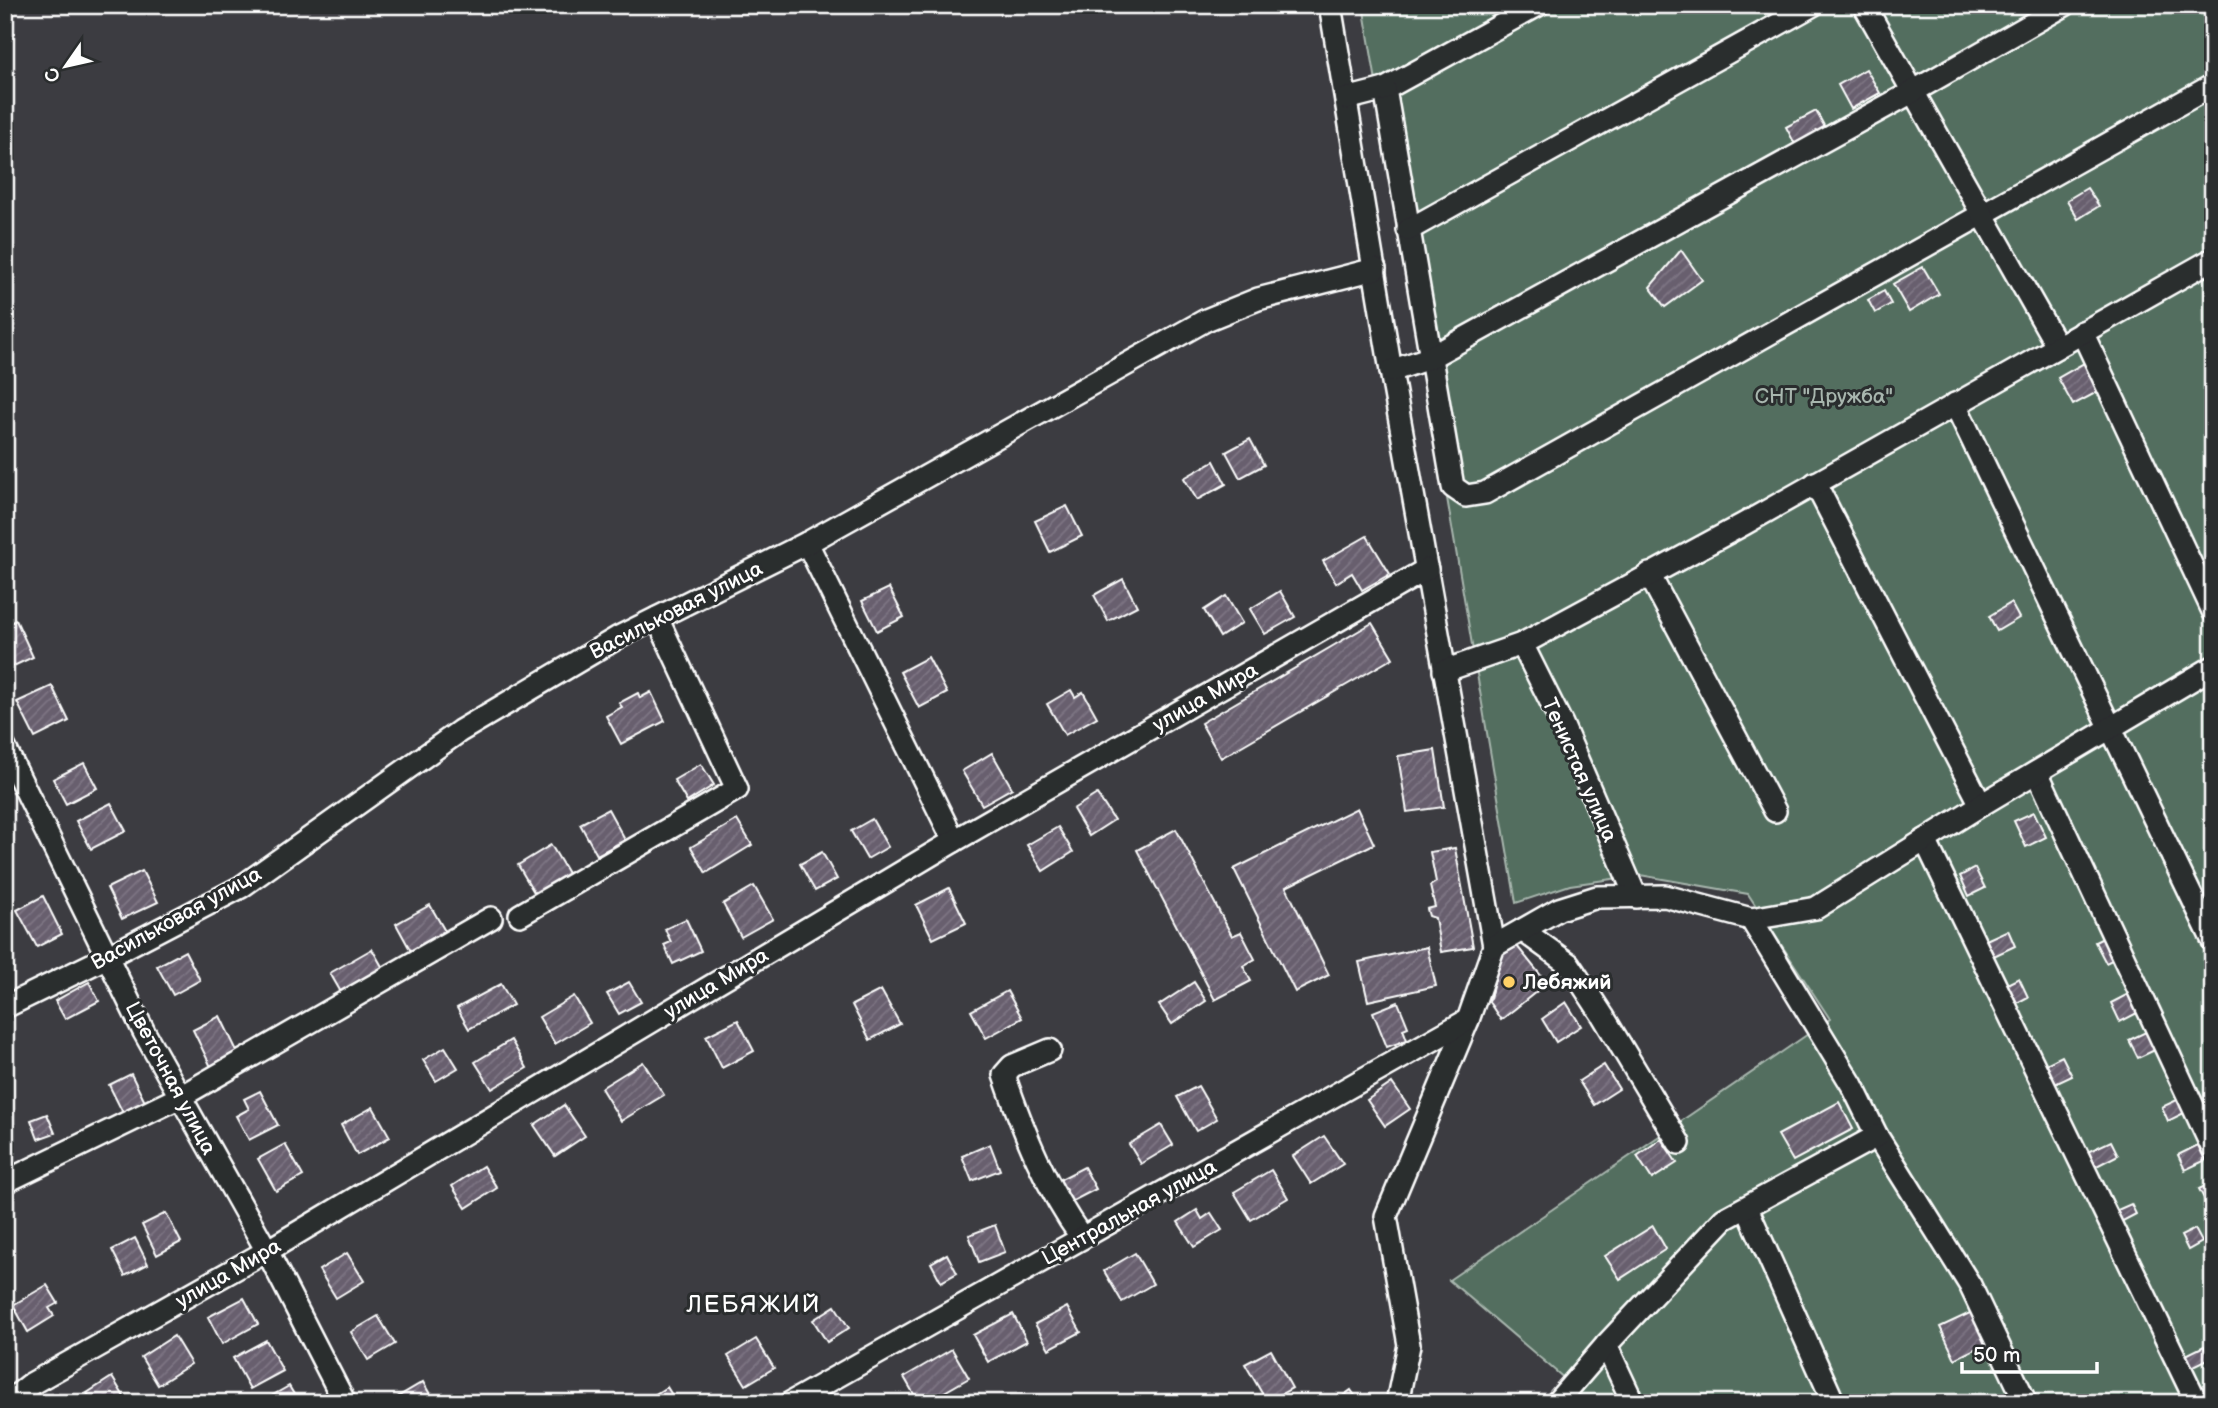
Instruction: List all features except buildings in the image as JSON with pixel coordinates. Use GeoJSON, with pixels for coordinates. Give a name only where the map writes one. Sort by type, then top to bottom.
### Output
{"type":"FeatureCollection","features":[{"type":"Feature","properties":{"kind":"street"},"geometry":{"type":"LineString","coordinates":[[1331,5],[1391,371],[1493,946],[1468,1020],[1386,1216],[1409,1345],[1398,1403]]}},
{"type":"Feature","properties":{"kind":"street"},"geometry":{"type":"LineString","coordinates":[[1346,99],[1385,89],[1538,5]]}},
{"type":"Feature","properties":{"kind":"street"},"geometry":{"type":"LineString","coordinates":[[1408,230],[1813,5]]}},
{"type":"Feature","properties":{"kind":"street"},"geometry":{"type":"LineString","coordinates":[[1864,5],[2057,346]]}},
{"type":"Feature","properties":{"kind":"street"},"geometry":{"type":"LineString","coordinates":[[1391,371],[1429,358],[2065,5]]}},
{"type":"Feature","properties":{"kind":"street"},"geometry":{"type":"LineString","coordinates":[[1385,89],[1453,487],[1466,496],[1485,493],[2213,85]]}},
{"type":"Feature","properties":{"kind":"street"},"geometry":{"type":"LineString","coordinates":[[1444,671],[1522,644],[2082,332],[2210,268]]}},
{"type":"Feature","properties":{"kind":"street","name":"Васильковая улица"},"geometry":{"type":"LineString","coordinates":[[5,1007],[241,887],[460,731],[617,638],[807,543],[1206,320],[1258,299],[1375,269]]}},
{"type":"Feature","properties":{"kind":"street"},"geometry":{"type":"LineString","coordinates":[[2082,332],[2213,611]]}},
{"type":"Feature","properties":{"kind":"street"},"geometry":{"type":"LineString","coordinates":[[1955,404],[2213,941]]}},
{"type":"Feature","properties":{"kind":"street"},"geometry":{"type":"LineString","coordinates":[[1815,483],[1981,804]]}},
{"type":"Feature","properties":{"kind":"street"},"geometry":{"type":"LineString","coordinates":[[807,543],[954,841]]}},
{"type":"Feature","properties":{"kind":"street","name":"улица Мира"},"geometry":{"type":"LineString","coordinates":[[7,1403],[31,1384],[267,1251],[954,841],[1427,569]]}},
{"type":"Feature","properties":{"kind":"street"},"geometry":{"type":"LineString","coordinates":[[1649,574],[1775,811]]}},
{"type":"Feature","properties":{"kind":"street"},"geometry":{"type":"LineString","coordinates":[[520,915],[737,789],[657,618]]}},
{"type":"Feature","properties":{"kind":"street","name":"Тенистая улица"},"geometry":{"type":"LineString","coordinates":[[1522,644],[1562,724],[1636,897]]}},
{"type":"Feature","properties":{"kind":"street"},"geometry":{"type":"LineString","coordinates":[[1493,946],[1559,909],[1597,897],[1665,896],[1751,919],[1816,908],[1981,804],[2213,667]]}},
{"type":"Feature","properties":{"kind":"street","name":"Цветочная улица"},"geometry":{"type":"LineString","coordinates":[[5,748],[144,1032],[267,1251],[345,1403]]}},
{"type":"Feature","properties":{"kind":"street"},"geometry":{"type":"LineString","coordinates":[[2037,772],[2213,1149]]}},
{"type":"Feature","properties":{"kind":"street"},"geometry":{"type":"LineString","coordinates":[[1924,840],[2197,1403]]}},
{"type":"Feature","properties":{"kind":"street"},"geometry":{"type":"LineString","coordinates":[[5,1182],[180,1097],[491,918]]}},
{"type":"Feature","properties":{"kind":"street"},"geometry":{"type":"LineString","coordinates":[[1751,919],[1852,1085],[1877,1136],[1970,1285],[2026,1403]]}},
{"type":"Feature","properties":{"kind":"street"},"geometry":{"type":"LineString","coordinates":[[1522,930],[1569,964],[1679,1143]]}},
{"type":"Feature","properties":{"kind":"street","name":"Центральная улица"},"geometry":{"type":"LineString","coordinates":[[790,1403],[1468,1020]]}},
{"type":"Feature","properties":{"kind":"street"},"geometry":{"type":"LineString","coordinates":[[1049,1050],[1012,1066],[1004,1075],[1018,1118],[1058,1204],[1082,1238]]}},
{"type":"Feature","properties":{"kind":"street"},"geometry":{"type":"LineString","coordinates":[[1556,1403],[1606,1345],[1724,1219],[1877,1136]]}},
{"type":"Feature","properties":{"kind":"street"},"geometry":{"type":"LineString","coordinates":[[1747,1208],[1834,1403]]}},
{"type":"Feature","properties":{"kind":"street"},"geometry":{"type":"LineString","coordinates":[[1606,1345],[1633,1403]]}},
{"type":"Feature","properties":{"kind":"green space","name":"СНТ \"Дружба\""},"geometry":{"type":"Polygon","coordinates":[[[1363,5],[2213,5],[2213,1403],[1571,1403],[1579,1391],[1449,1280],[1830,1019],[1748,894],[1640,875],[1570,885],[1516,903],[1363,5]]]}},
{"type":"Feature","properties":{"kind":"place","name":"Лебяжий"},"geometry":{"type":"Point","coordinates":[1509,982]}},
{"type":"Feature","properties":{"kind":"district","name":"ЛЕБЯЖИЙ"},"geometry":{"type":"Point","coordinates":[754,1304]}}]}
